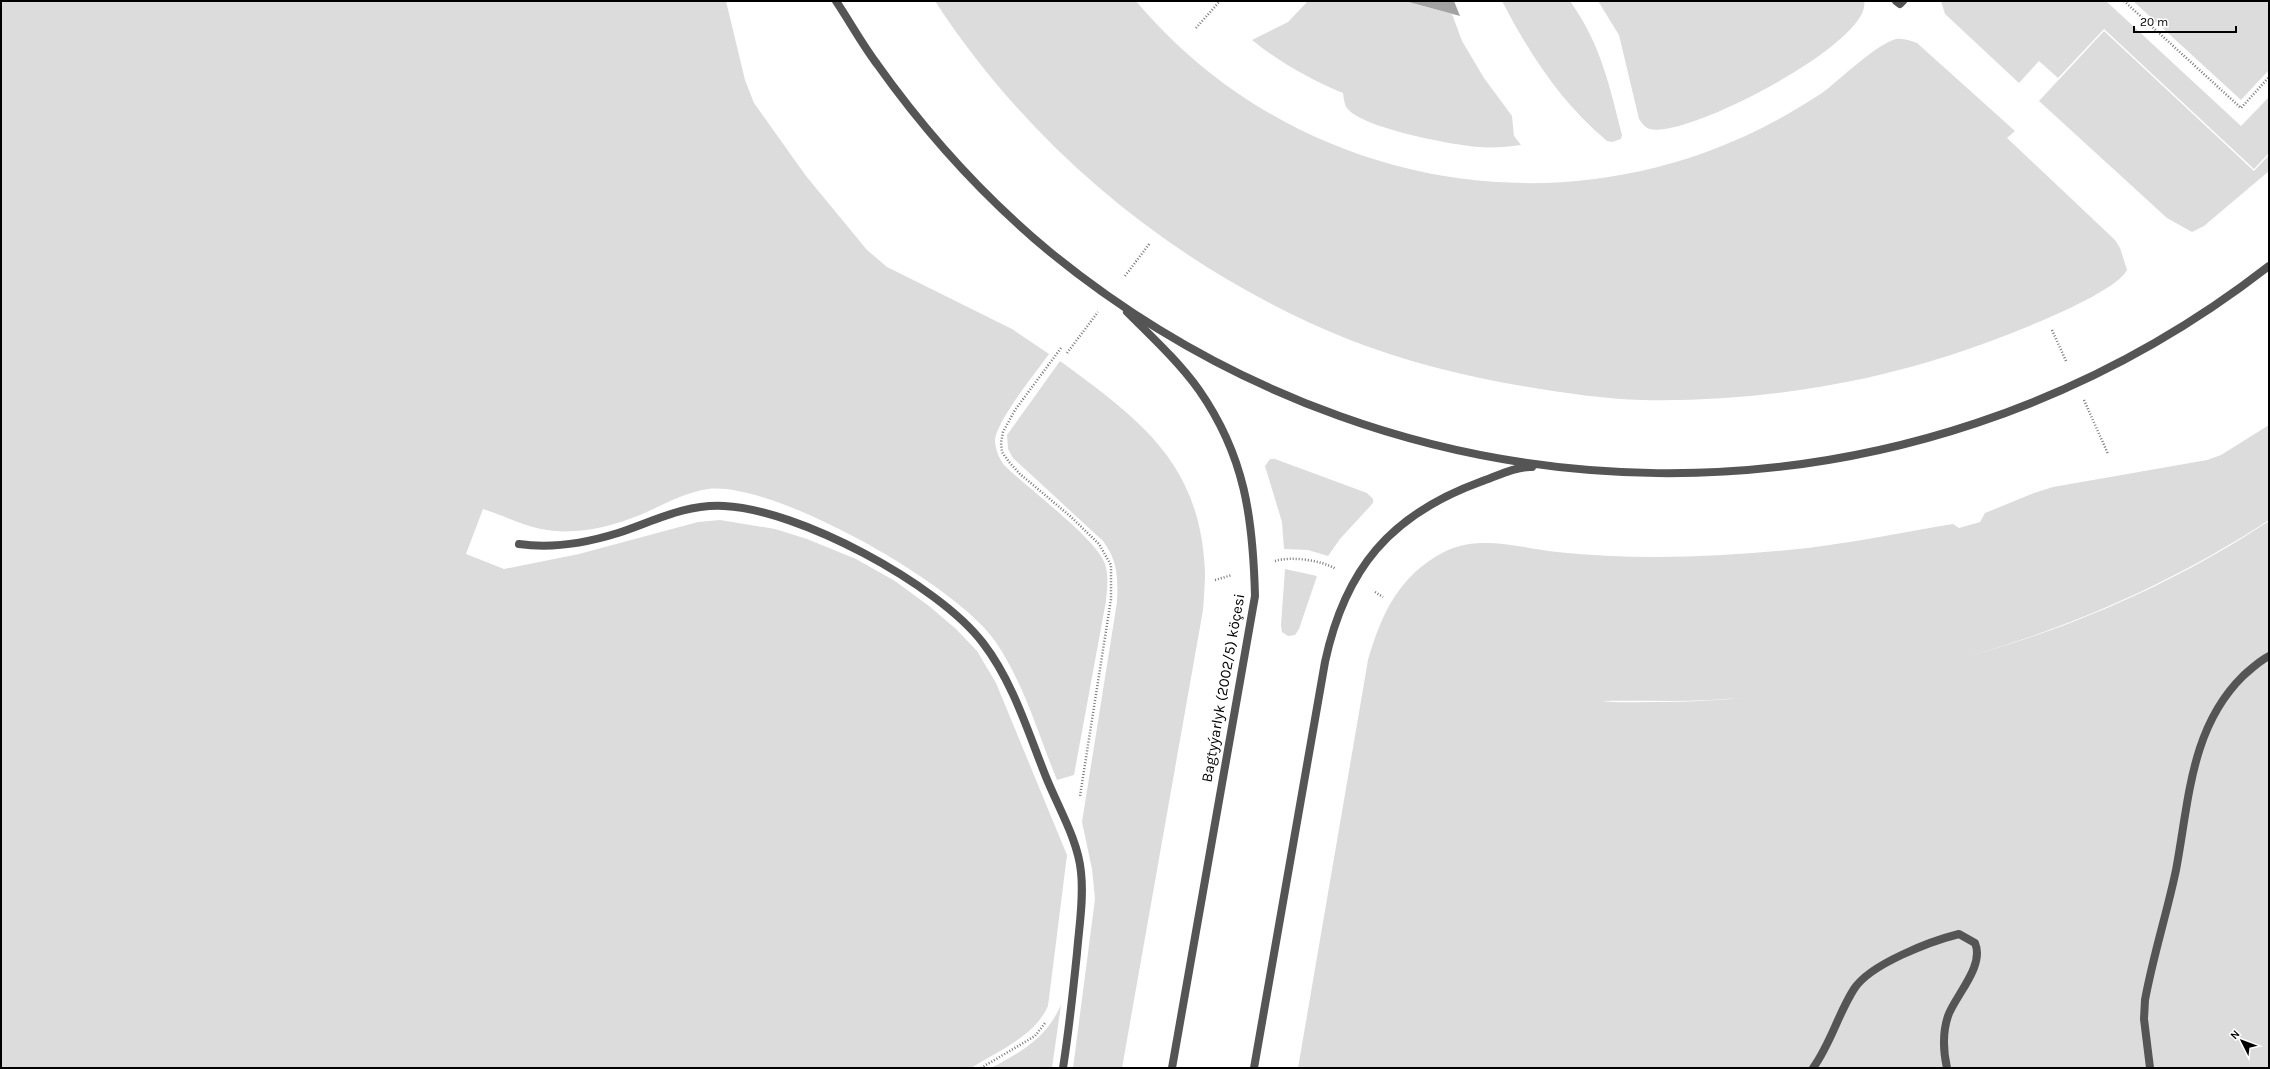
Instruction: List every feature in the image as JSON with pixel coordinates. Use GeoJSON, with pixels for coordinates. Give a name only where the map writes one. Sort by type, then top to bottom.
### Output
{"type":"FeatureCollection","features":[{"type":"Feature","properties":{"kind":"street","name":"Bagtyýarlyk (2002/5) köçesi"},"geometry":{"type":"LineString","coordinates":[[836,1],[876,63],[929,131],[987,194],[1050,252],[1118,303],[1199,353],[1294,399],[1371,428],[1462,452],[1556,468]]}},
{"type":"Feature","properties":{"kind":"street"},"geometry":{"type":"LineString","coordinates":[[1896,1],[1900,4],[1903,1]]}},
{"type":"Feature","properties":{"kind":"street","name":"Bagtyýarlyk (2002/5) köçesi"},"geometry":{"type":"LineString","coordinates":[[1254,1068],[1325,662],[1332,633],[1350,587],[1368,558],[1382,542],[1439,500],[1468,486],[1528,466],[1644,474],[1733,472],[1821,462],[1908,445],[1992,418],[2077,384],[2154,345],[2229,297],[2269,266]]}},
{"type":"Feature","properties":{"kind":"street","name":"Bagtyýarlyk (2002/5) köçesi"},"geometry":{"type":"LineString","coordinates":[[1118,303],[1178,364],[1199,390],[1219,422],[1237,465],[1248,502],[1254,551],[1255,596],[1172,1068]]}},
{"type":"Feature","properties":{"kind":"street"},"geometry":{"type":"LineString","coordinates":[[519,544],[547,547],[579,543],[618,533],[663,515],[695,506],[726,506],[781,517],[866,554],[938,601],[966,624],[983,643],[1004,675],[1079,856],[1082,889],[1063,1068]]}},
{"type":"Feature","properties":{"kind":"street"},"geometry":{"type":"LineString","coordinates":[[2150,1068],[2144,1019],[2145,1000],[2176,871],[2198,749],[2215,712],[2225,696],[2250,669],[2269,656]]}},
{"type":"Feature","properties":{"kind":"street"},"geometry":{"type":"LineString","coordinates":[[1813,1068],[1825,1052],[1851,995],[1863,979],[1886,963],[1938,940],[1959,934],[1964,935],[1975,943],[1977,952],[1970,974],[1948,1015],[1945,1025],[1943,1043],[1947,1068]]}},
{"type":"Feature","properties":{"kind":"path"},"geometry":{"type":"LineString","coordinates":[[1196,28],[1220,1]]}},
{"type":"Feature","properties":{"kind":"path"},"geometry":{"type":"LineString","coordinates":[[2124,1],[2241,108],[2269,77]]}},
{"type":"Feature","properties":{"kind":"path"},"geometry":{"type":"LineString","coordinates":[[1061,348],[1015,410],[1003,432],[1000,443],[1002,452],[1009,462],[1087,533],[1106,554],[1111,565],[1113,576],[1112,599],[1079,802]]}},
{"type":"Feature","properties":{"kind":"path"},"geometry":{"type":"LineString","coordinates":[[1285,558],[1329,565]]}},
{"type":"Feature","properties":{"kind":"path"},"geometry":{"type":"LineString","coordinates":[[981,1068],[1035,1036],[1049,1017]]}},
{"type":"Feature","properties":{"kind":"shaded area"},"geometry":{"type":"Polygon","coordinates":[[[1,1],[726,1],[745,80],[754,103],[806,176],[867,250],[887,267],[1012,329],[1049,354],[1008,411],[1001,423],[995,442],[998,454],[1004,465],[1075,527],[1099,553],[1105,564],[1107,573],[1106,601],[1074,775],[1057,780],[1030,709],[1014,674],[995,641],[975,618],[944,593],[906,567],[863,541],[818,519],[776,502],[738,491],[708,489],[682,496],[640,515],[617,523],[604,527],[579,531],[553,531],[541,529],[483,509],[466,554],[504,569],[579,554],[698,522],[720,520],[775,529],[807,539],[856,559],[895,581],[929,606],[956,629],[977,651],[996,683],[1067,855],[1048,1006],[1042,1017],[1034,1026],[1015,1042],[971,1068],[1,1068],[1,1]]]}},
{"type":"Feature","properties":{"kind":"shaded area"},"geometry":{"type":"Polygon","coordinates":[[[935,1],[1136,1],[1200,65],[1272,115],[1351,152],[1435,174],[1522,183],[1609,177],[1694,156],[1783,117],[1822,93],[1878,48],[1896,39],[1907,40],[1917,43],[2015,131],[2007,138],[2115,240],[2120,248],[2127,270],[2117,281],[2098,294],[2046,319],[1991,341],[1951,355],[1876,376],[1799,390],[1721,398],[1643,400],[1585,395],[1542,389],[1460,374],[1371,348],[1288,312],[1228,280],[1171,243],[1116,202],[1065,157],[1018,109],[974,56],[935,1]]]}},
{"type":"Feature","properties":{"kind":"shaded area"},"geometry":{"type":"Polygon","coordinates":[[[1308,1],[1405,1],[1452,14],[1462,41],[1484,78],[1512,116],[1514,136],[1521,145],[1505,147],[1466,146],[1388,129],[1370,122],[1356,115],[1347,108],[1343,93],[1296,70],[1273,56],[1252,40],[1288,22],[1308,1]]]}},
{"type":"Feature","properties":{"kind":"shaded area"},"geometry":{"type":"Polygon","coordinates":[[[1405,1],[1454,1],[1460,16],[1405,1]]]}},
{"type":"Feature","properties":{"kind":"shaded area"},"geometry":{"type":"Polygon","coordinates":[[[1502,1],[1570,1],[1581,17],[1597,49],[1603,65],[1622,135],[1621,139],[1612,142],[1607,141],[1590,126],[1561,94],[1535,58],[1502,1]]]}},
{"type":"Feature","properties":{"kind":"shaded area"},"geometry":{"type":"Polygon","coordinates":[[[1598,1],[1864,1],[1859,18],[1840,39],[1810,62],[1775,84],[1700,119],[1670,128],[1650,129],[1639,119],[1619,35],[1598,1]]]}},
{"type":"Feature","properties":{"kind":"shaded area"},"geometry":{"type":"Polygon","coordinates":[[[1941,1],[2106,1],[2241,126],[2269,97],[2269,153],[2254,169],[2104,29],[2058,78],[2039,61],[2019,83],[1945,14],[1941,1]]]}},
{"type":"Feature","properties":{"kind":"shaded area"},"geometry":{"type":"Polygon","coordinates":[[[2133,1],[2269,1],[2269,70],[2241,100],[2133,1]]]}},
{"type":"Feature","properties":{"kind":"shaded area"},"geometry":{"type":"Polygon","coordinates":[[[2104,31],[2254,171],[2269,155],[2269,171],[2204,226],[2192,232],[2167,218],[2039,101],[2104,31]]]}},
{"type":"Feature","properties":{"kind":"shaded area"},"geometry":{"type":"Polygon","coordinates":[[[1060,361],[1116,403],[1161,447],[1178,472],[1191,500],[1201,533],[1205,571],[1203,610],[1122,1068],[1073,1068],[1095,899],[1092,869],[1082,822],[1117,602],[1116,570],[1112,556],[1103,541],[1013,458],[1008,449],[1007,435],[1060,361]]]}},
{"type":"Feature","properties":{"kind":"shaded area"},"geometry":{"type":"Polygon","coordinates":[[[2269,425],[2269,520],[2206,558],[2140,592],[2075,621],[2148,589],[2209,557],[2269,521],[2269,1068],[1298,1068],[1368,660],[1379,627],[1394,598],[1415,572],[1428,561],[1457,547],[1485,543],[1514,545],[1588,555],[1651,557],[1714,556],[1808,548],[1953,524],[1959,528],[1980,522],[1985,513],[2053,487],[2207,460],[2221,455],[2269,425]],[[2063,625],[2003,646],[2020,641],[2063,625]],[[1996,648],[1942,663],[1954,661],[1996,648]],[[1601,701],[1626,702],[1688,701],[1601,701]]]}},
{"type":"Feature","properties":{"kind":"shaded area"},"geometry":{"type":"Polygon","coordinates":[[[1270,459],[1275,459],[1367,493],[1373,499],[1373,503],[1340,539],[1328,556],[1308,550],[1284,549],[1282,522],[1265,466],[1270,459]]]}},
{"type":"Feature","properties":{"kind":"shaded area"},"geometry":{"type":"Polygon","coordinates":[[[1285,569],[1317,576],[1299,629],[1295,635],[1288,636],[1282,632],[1281,625],[1285,569]]]}},
{"type":"Feature","properties":{"kind":"shaded area"},"geometry":{"type":"Polygon","coordinates":[[[1061,1005],[1052,1068],[991,1068],[1013,1056],[1041,1035],[1061,1005]]]}}]}
